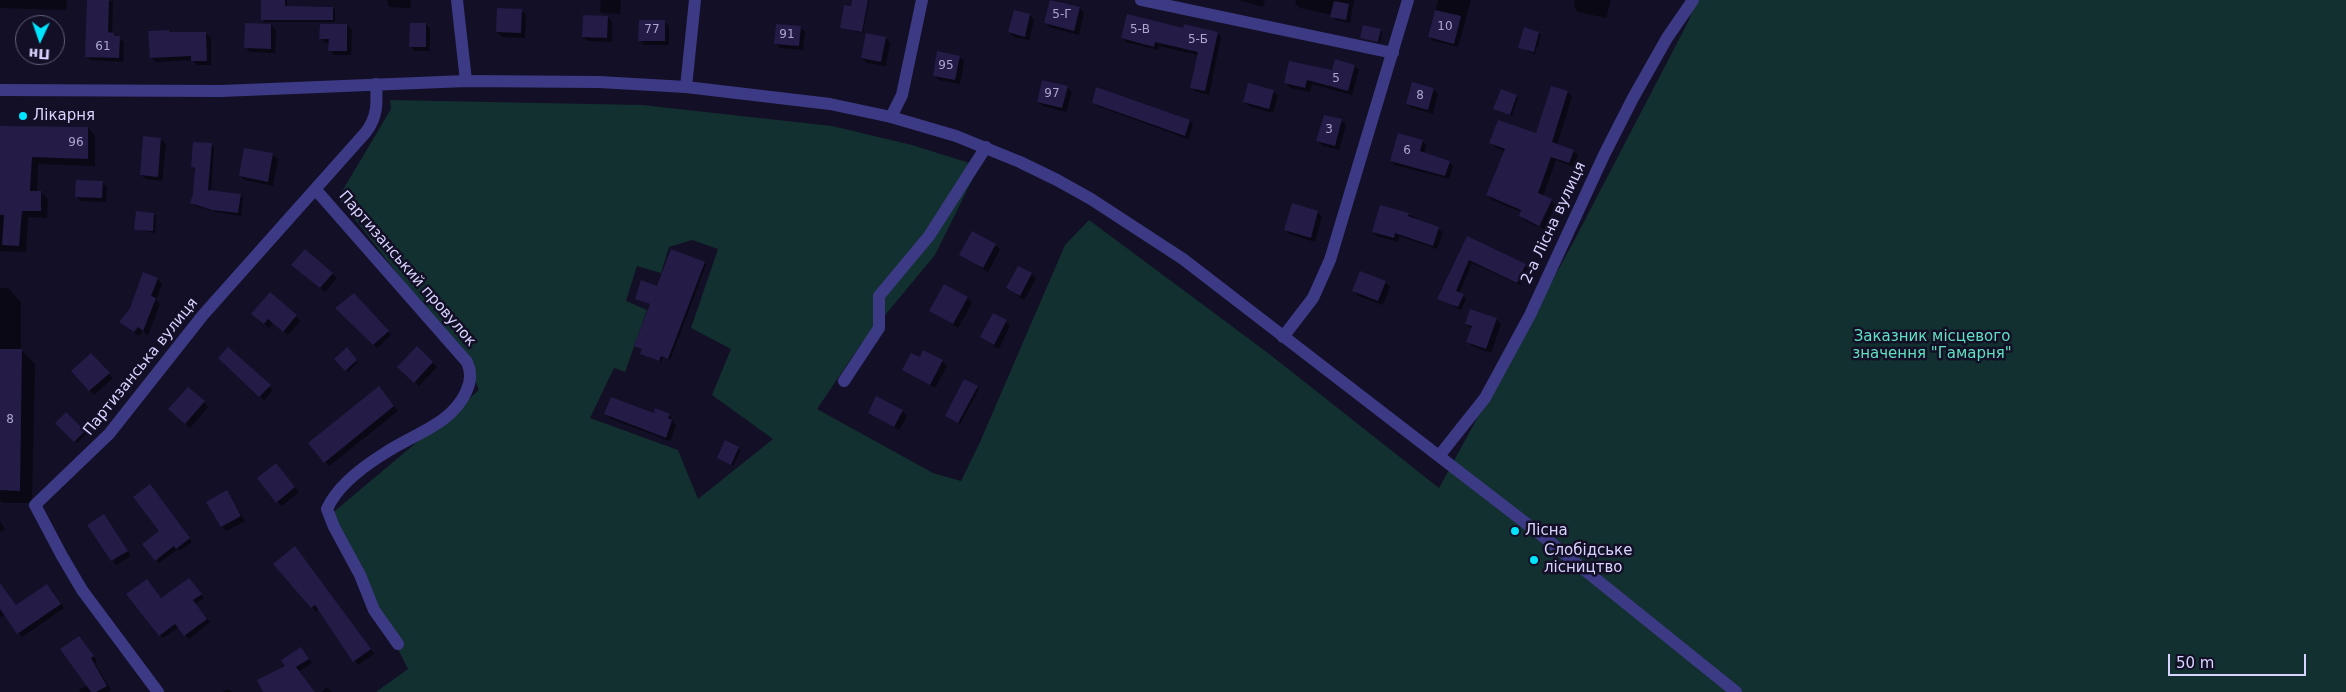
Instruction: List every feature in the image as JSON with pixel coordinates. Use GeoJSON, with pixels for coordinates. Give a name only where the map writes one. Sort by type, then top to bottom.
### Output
{"type":"FeatureCollection","features":[{"type":"Feature","properties":{"kind":"street"},"geometry":{"type":"LineString","coordinates":[[457,0],[466,81]]}},
{"type":"Feature","properties":{"kind":"street"},"geometry":{"type":"LineString","coordinates":[[686,87],[695,0]]}},
{"type":"Feature","properties":{"kind":"street"},"geometry":{"type":"LineString","coordinates":[[891,117],[899,105],[906,83],[922,0]]}},
{"type":"Feature","properties":{"kind":"street"},"geometry":{"type":"LineString","coordinates":[[1142,0],[1393,53]]}},
{"type":"Feature","properties":{"kind":"street"},"geometry":{"type":"LineString","coordinates":[[1284,337],[1308,305],[1322,280],[1408,0]]}},
{"type":"Feature","properties":{"kind":"street","name":"2-а Лісна вулиця"},"geometry":{"type":"LineString","coordinates":[[1439,456],[1485,398],[1530,315],[1600,163],[1633,98],[1667,38],[1693,0]]}},
{"type":"Feature","properties":{"kind":"street"},"geometry":{"type":"LineString","coordinates":[[0,90],[221,91],[466,81],[599,82],[686,87],[821,103],[891,117],[986,147],[1057,180],[1121,218],[1183,259],[1540,534],[1736,692]]}},
{"type":"Feature","properties":{"kind":"street"},"geometry":{"type":"LineString","coordinates":[[316,190],[372,124],[377,110],[376,84]]}},
{"type":"Feature","properties":{"kind":"street"},"geometry":{"type":"LineString","coordinates":[[844,381],[879,328],[879,296],[925,242],[986,147]]}},
{"type":"Feature","properties":{"kind":"street","name":"Партизанський провулок"},"geometry":{"type":"LineString","coordinates":[[316,190],[426,313],[467,362],[471,372],[469,386],[454,412],[374,460],[345,485],[327,509],[334,527],[360,575],[374,610],[398,644]]}},
{"type":"Feature","properties":{"kind":"street","name":"Партизанська вулиця"},"geometry":{"type":"LineString","coordinates":[[158,692],[82,590],[35,505],[109,434],[203,316],[316,190]]}},
{"type":"Feature","properties":{"kind":"green space","name":"Заказник місцевого значення \"Гамарня\""},"geometry":{"type":"Polygon","coordinates":[[[1696,0],[2346,0],[2346,692],[376,692],[408,669],[330,515],[479,390],[467,362],[338,198],[391,109],[390,100],[642,105],[832,126],[912,145],[979,166],[935,255],[861,344],[817,409],[933,473],[961,481],[980,442],[1065,245],[1089,220],[1268,353],[1439,488],[1575,239],[1688,22],[1696,0]],[[692,240],[669,247],[661,273],[637,266],[626,301],[647,310],[625,372],[614,368],[590,418],[678,450],[698,499],[773,439],[712,395],[731,349],[691,328],[718,249],[692,240]]]}},
{"type":"Feature","properties":{"kind":"building"},"geometry":{"type":"Polygon","coordinates":[[[87,0],[109,0],[108,32],[114,33],[114,36],[120,36],[119,58],[85,57],[87,0]]]}},
{"type":"Feature","properties":{"kind":"building"},"geometry":{"type":"Polygon","coordinates":[[[261,0],[285,0],[285,6],[333,7],[333,20],[261,20],[261,0]]]}},
{"type":"Feature","properties":{"kind":"building"},"geometry":{"type":"Polygon","coordinates":[[[852,0],[868,0],[862,32],[840,28],[844,5],[851,6],[852,0]]]}},
{"type":"Feature","properties":{"kind":"building"},"geometry":{"type":"Polygon","coordinates":[[[1050,0],[1080,7],[1074,31],[1044,23],[1050,0]]]}},
{"type":"Feature","properties":{"kind":"building"},"geometry":{"type":"Polygon","coordinates":[[[1334,1],[1349,4],[1346,20],[1330,17],[1334,1]]]}},
{"type":"Feature","properties":{"kind":"building"},"geometry":{"type":"Polygon","coordinates":[[[497,8],[522,9],[521,33],[496,32],[497,8]]]}},
{"type":"Feature","properties":{"kind":"building"},"geometry":{"type":"Polygon","coordinates":[[[1014,10],[1030,14],[1025,37],[1008,32],[1014,10]]]}},
{"type":"Feature","properties":{"kind":"building"},"geometry":{"type":"Polygon","coordinates":[[[1435,10],[1461,16],[1454,44],[1428,37],[1435,10]]]}},
{"type":"Feature","properties":{"kind":"building"},"geometry":{"type":"Polygon","coordinates":[[[1127,14],[1183,28],[1184,24],[1218,32],[1205,91],[1190,88],[1198,52],[1155,42],[1154,47],[1121,38],[1127,14]]]}},
{"type":"Feature","properties":{"kind":"building"},"geometry":{"type":"Polygon","coordinates":[[[583,15],[608,16],[607,38],[582,37],[583,15]]]}},
{"type":"Feature","properties":{"kind":"building"},"geometry":{"type":"Polygon","coordinates":[[[639,20],[665,20],[665,41],[638,41],[639,20]]]}},
{"type":"Feature","properties":{"kind":"building"},"geometry":{"type":"Polygon","coordinates":[[[245,23],[271,24],[271,49],[244,48],[245,23]]]}},
{"type":"Feature","properties":{"kind":"building"},"geometry":{"type":"Polygon","coordinates":[[[410,23],[426,23],[426,47],[409,47],[410,23]]]}},
{"type":"Feature","properties":{"kind":"building"},"geometry":{"type":"Polygon","coordinates":[[[320,24],[347,24],[347,51],[328,51],[329,39],[319,39],[320,24]]]}},
{"type":"Feature","properties":{"kind":"building"},"geometry":{"type":"Polygon","coordinates":[[[776,24],[801,26],[799,46],[774,44],[776,24]]]}},
{"type":"Feature","properties":{"kind":"building"},"geometry":{"type":"Polygon","coordinates":[[[1363,25],[1381,29],[1378,42],[1360,38],[1363,25]]]}},
{"type":"Feature","properties":{"kind":"building"},"geometry":{"type":"Polygon","coordinates":[[[1524,27],[1539,32],[1534,52],[1518,48],[1524,27]]]}},
{"type":"Feature","properties":{"kind":"building"},"geometry":{"type":"Polygon","coordinates":[[[169,30],[169,32],[206,32],[207,61],[191,61],[191,56],[150,58],[148,31],[169,30]]]}},
{"type":"Feature","properties":{"kind":"building"},"geometry":{"type":"Polygon","coordinates":[[[866,33],[886,37],[881,62],[861,58],[866,33]]]}},
{"type":"Feature","properties":{"kind":"building"},"geometry":{"type":"Polygon","coordinates":[[[937,51],[960,56],[955,80],[933,76],[937,51]]]}},
{"type":"Feature","properties":{"kind":"building"},"geometry":{"type":"Polygon","coordinates":[[[1335,59],[1355,65],[1348,91],[1307,80],[1305,88],[1284,83],[1289,61],[1332,70],[1335,59]]]}},
{"type":"Feature","properties":{"kind":"building"},"geometry":{"type":"Polygon","coordinates":[[[1042,80],[1068,86],[1062,108],[1037,102],[1042,80]]]}},
{"type":"Feature","properties":{"kind":"building"},"geometry":{"type":"Polygon","coordinates":[[[1412,82],[1434,88],[1428,110],[1406,104],[1412,82]]]}},
{"type":"Feature","properties":{"kind":"building"},"geometry":{"type":"Polygon","coordinates":[[[1248,83],[1274,90],[1269,109],[1243,102],[1248,83]]]}},
{"type":"Feature","properties":{"kind":"building"},"geometry":{"type":"Polygon","coordinates":[[[1551,86],[1568,91],[1552,142],[1574,150],[1569,163],[1551,157],[1538,193],[1552,199],[1539,226],[1519,216],[1521,210],[1486,195],[1505,149],[1489,143],[1498,120],[1536,133],[1551,86]]]}},
{"type":"Feature","properties":{"kind":"building"},"geometry":{"type":"Polygon","coordinates":[[[1096,87],[1190,120],[1185,136],[1092,103],[1096,87]]]}},
{"type":"Feature","properties":{"kind":"building"},"geometry":{"type":"Polygon","coordinates":[[[1501,89],[1517,95],[1510,115],[1493,109],[1501,89]]]}},
{"type":"Feature","properties":{"kind":"building"},"geometry":{"type":"Polygon","coordinates":[[[1324,115],[1342,119],[1335,146],[1316,141],[1324,115]]]}},
{"type":"Feature","properties":{"kind":"building"},"geometry":{"type":"Polygon","coordinates":[[[0,126],[88,127],[88,159],[32,157],[30,191],[41,191],[41,211],[22,211],[19,246],[2,245],[4,215],[0,215],[0,126]]]}},
{"type":"Feature","properties":{"kind":"building"},"geometry":{"type":"Polygon","coordinates":[[[1398,133],[1423,140],[1420,151],[1450,161],[1445,176],[1390,161],[1398,133]]]}},
{"type":"Feature","properties":{"kind":"building"},"geometry":{"type":"Polygon","coordinates":[[[143,136],[161,138],[158,177],[140,175],[143,136]]]}},
{"type":"Feature","properties":{"kind":"building"},"geometry":{"type":"Polygon","coordinates":[[[193,142],[212,143],[208,190],[241,194],[238,213],[212,210],[190,203],[193,194],[195,168],[191,167],[193,142]]]}},
{"type":"Feature","properties":{"kind":"building"},"geometry":{"type":"Polygon","coordinates":[[[244,148],[273,153],[268,182],[239,176],[244,148]]]}},
{"type":"Feature","properties":{"kind":"building"},"geometry":{"type":"Polygon","coordinates":[[[76,180],[103,181],[102,198],[75,197],[76,180]]]}},
{"type":"Feature","properties":{"kind":"building"},"geometry":{"type":"Polygon","coordinates":[[[1292,203],[1318,211],[1311,238],[1284,230],[1292,203]]]}},
{"type":"Feature","properties":{"kind":"building"},"geometry":{"type":"Polygon","coordinates":[[[1380,205],[1409,213],[1408,216],[1439,227],[1433,246],[1395,233],[1394,238],[1372,232],[1380,205]]]}},
{"type":"Feature","properties":{"kind":"building"},"geometry":{"type":"Polygon","coordinates":[[[136,211],[154,213],[153,231],[134,230],[136,211]]]}},
{"type":"Feature","properties":{"kind":"building"},"geometry":{"type":"Polygon","coordinates":[[[972,231],[996,244],[983,268],[959,255],[972,231]]]}},
{"type":"Feature","properties":{"kind":"building"},"geometry":{"type":"Polygon","coordinates":[[[1467,236],[1526,264],[1517,283],[1469,260],[1456,291],[1464,294],[1458,307],[1437,299],[1467,236]]]}},
{"type":"Feature","properties":{"kind":"building"},"geometry":{"type":"Polygon","coordinates":[[[305,249],[333,273],[320,288],[291,265],[305,249]]]}},
{"type":"Feature","properties":{"kind":"building"},"geometry":{"type":"Polygon","coordinates":[[[671,249],[705,262],[668,359],[661,356],[659,361],[640,354],[642,349],[634,346],[650,304],[635,299],[641,280],[657,286],[671,249]]]}},
{"type":"Feature","properties":{"kind":"building"},"geometry":{"type":"Polygon","coordinates":[[[1018,266],[1032,273],[1020,296],[1006,288],[1018,266]]]}},
{"type":"Feature","properties":{"kind":"building"},"geometry":{"type":"Polygon","coordinates":[[[1360,271],[1386,281],[1378,301],[1352,291],[1360,271]]]}},
{"type":"Feature","properties":{"kind":"building"},"geometry":{"type":"Polygon","coordinates":[[[143,272],[158,278],[151,296],[156,298],[143,331],[138,327],[134,332],[119,322],[130,308],[143,272]]]}},
{"type":"Feature","properties":{"kind":"building"},"geometry":{"type":"Polygon","coordinates":[[[944,284],[968,297],[953,324],[929,311],[944,284]]]}},
{"type":"Feature","properties":{"kind":"building"},"geometry":{"type":"Polygon","coordinates":[[[270,292],[297,315],[283,332],[268,319],[264,324],[251,314],[270,292]]]}},
{"type":"Feature","properties":{"kind":"building"},"geometry":{"type":"Polygon","coordinates":[[[354,293],[389,331],[373,345],[335,308],[354,293]]]}},
{"type":"Feature","properties":{"kind":"building"},"geometry":{"type":"Polygon","coordinates":[[[1470,309],[1497,318],[1486,349],[1466,342],[1472,326],[1465,324],[1470,309]]]}},
{"type":"Feature","properties":{"kind":"building"},"geometry":{"type":"Polygon","coordinates":[[[993,313],[1007,320],[994,345],[980,337],[993,313]]]}},
{"type":"Feature","properties":{"kind":"building"},"geometry":{"type":"Polygon","coordinates":[[[417,346],[433,362],[414,383],[397,367],[417,346]]]}},
{"type":"Feature","properties":{"kind":"building"},"geometry":{"type":"Polygon","coordinates":[[[228,347],[271,385],[259,397],[218,358],[228,347]]]}},
{"type":"Feature","properties":{"kind":"building"},"geometry":{"type":"Polygon","coordinates":[[[347,347],[357,360],[345,371],[334,359],[347,347]]]}},
{"type":"Feature","properties":{"kind":"building"},"geometry":{"type":"Polygon","coordinates":[[[0,349],[22,349],[20,491],[0,490],[0,349]]]}},
{"type":"Feature","properties":{"kind":"building"},"geometry":{"type":"Polygon","coordinates":[[[923,350],[943,360],[930,385],[902,370],[911,353],[920,357],[923,350]]]}},
{"type":"Feature","properties":{"kind":"building"},"geometry":{"type":"Polygon","coordinates":[[[91,353],[110,373],[89,391],[71,371],[91,353]]]}},
{"type":"Feature","properties":{"kind":"building"},"geometry":{"type":"Polygon","coordinates":[[[964,379],[978,386],[958,423],[945,416],[964,379]]]}},
{"type":"Feature","properties":{"kind":"building"},"geometry":{"type":"Polygon","coordinates":[[[379,386],[394,406],[324,463],[308,443],[379,386]]]}},
{"type":"Feature","properties":{"kind":"building"},"geometry":{"type":"Polygon","coordinates":[[[188,387],[205,401],[185,424],[168,409],[188,387]]]}},
{"type":"Feature","properties":{"kind":"building"},"geometry":{"type":"Polygon","coordinates":[[[876,396],[903,410],[894,427],[868,413],[876,396]]]}},
{"type":"Feature","properties":{"kind":"building"},"geometry":{"type":"Polygon","coordinates":[[[611,397],[654,413],[655,408],[670,414],[668,418],[672,420],[666,438],[604,414],[611,397]]]}},
{"type":"Feature","properties":{"kind":"building"},"geometry":{"type":"Polygon","coordinates":[[[66,412],[85,431],[74,442],[55,423],[66,412]]]}},
{"type":"Feature","properties":{"kind":"building"},"geometry":{"type":"Polygon","coordinates":[[[725,440],[739,447],[731,465],[717,458],[725,440]]]}},
{"type":"Feature","properties":{"kind":"building"},"geometry":{"type":"Polygon","coordinates":[[[276,463],[295,487],[276,503],[257,478],[276,463]]]}},
{"type":"Feature","properties":{"kind":"building"},"geometry":{"type":"Polygon","coordinates":[[[150,484],[190,538],[176,549],[174,546],[155,561],[142,544],[159,531],[133,497],[150,484]]]}},
{"type":"Feature","properties":{"kind":"building"},"geometry":{"type":"Polygon","coordinates":[[[227,490],[241,516],[221,527],[206,502],[227,490]]]}},
{"type":"Feature","properties":{"kind":"building"},"geometry":{"type":"Polygon","coordinates":[[[104,514],[128,551],[111,561],[87,525],[104,514]]]}},
{"type":"Feature","properties":{"kind":"building"},"geometry":{"type":"Polygon","coordinates":[[[295,546],[371,649],[353,662],[315,605],[311,608],[273,564],[295,546]]]}},
{"type":"Feature","properties":{"kind":"building"},"geometry":{"type":"Polygon","coordinates":[[[189,578],[202,594],[193,600],[207,619],[184,636],[175,624],[159,636],[126,594],[147,579],[161,598],[189,578]]]}},
{"type":"Feature","properties":{"kind":"building"},"geometry":{"type":"Polygon","coordinates":[[[0,583],[16,605],[47,584],[61,604],[17,634],[0,609],[0,583]]]}},
{"type":"Feature","properties":{"kind":"building"},"geometry":{"type":"Polygon","coordinates":[[[79,636],[94,656],[91,658],[107,686],[96,692],[91,692],[60,649],[79,636]]]}},
{"type":"Feature","properties":{"kind":"building"},"geometry":{"type":"Polygon","coordinates":[[[301,647],[309,659],[296,667],[315,692],[263,692],[257,680],[285,666],[281,660],[301,647]]]}},
{"type":"Feature","properties":{"kind":"place","name":"Лікарня"},"geometry":{"type":"Point","coordinates":[23,116]}},
{"type":"Feature","properties":{"kind":"place","name":"Лісна"},"geometry":{"type":"Point","coordinates":[1515,531]}},
{"type":"Feature","properties":{"kind":"place","name":"Слобідське лісництво"},"geometry":{"type":"Point","coordinates":[1534,560]}}]}
